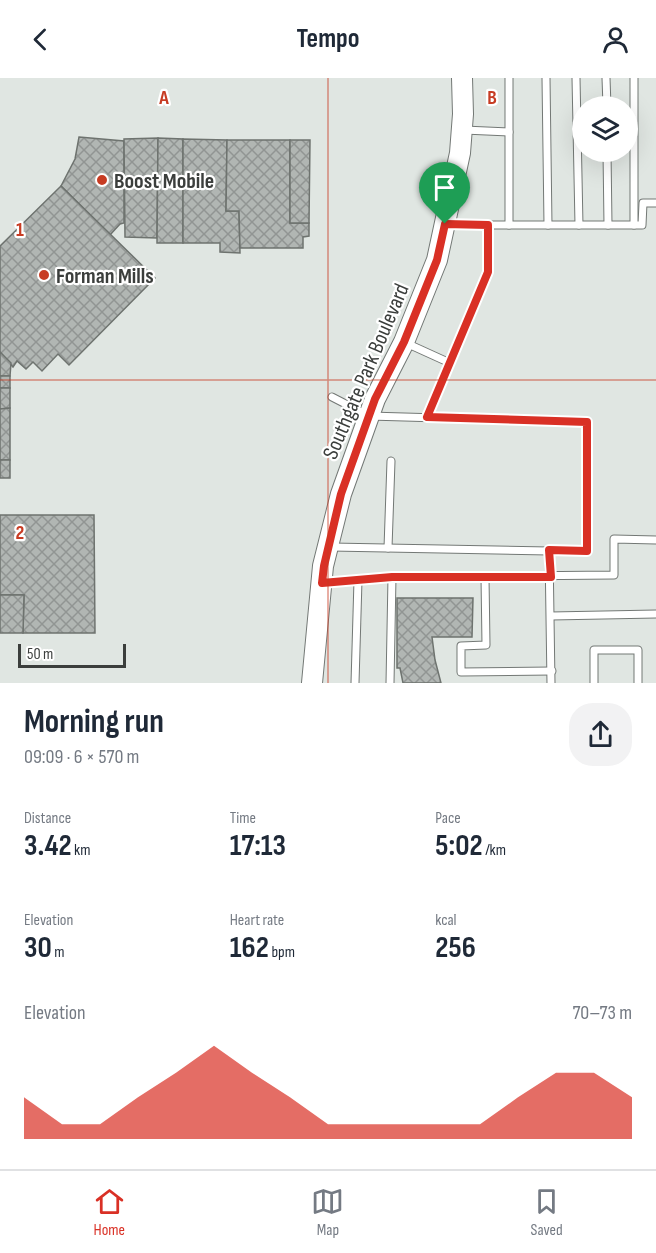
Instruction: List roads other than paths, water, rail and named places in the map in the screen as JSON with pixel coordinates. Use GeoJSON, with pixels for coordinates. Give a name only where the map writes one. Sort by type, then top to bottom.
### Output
{"type":"FeatureCollection","features":[{"type":"Feature","properties":{"kind":"street","name":"Southgate Park Boulevard"},"geometry":{"type":"LineString","coordinates":[[312,683],[322,583],[341,494],[375,399],[404,342],[437,260],[460,153],[462,78]]}},
{"type":"Feature","properties":{"kind":"lane"},"geometry":{"type":"LineString","coordinates":[[509,78],[509,225]]}},
{"type":"Feature","properties":{"kind":"lane"},"geometry":{"type":"LineString","coordinates":[[546,78],[548,225]]}},
{"type":"Feature","properties":{"kind":"lane"},"geometry":{"type":"LineString","coordinates":[[576,78],[579,225]]}},
{"type":"Feature","properties":{"kind":"lane"},"geometry":{"type":"LineString","coordinates":[[606,78],[607,96]]}},
{"type":"Feature","properties":{"kind":"lane"},"geometry":{"type":"LineString","coordinates":[[634,78],[634,225]]}},
{"type":"Feature","properties":{"kind":"lane"},"geometry":{"type":"LineString","coordinates":[[462,130],[509,132]]}},
{"type":"Feature","properties":{"kind":"lane"},"geometry":{"type":"LineString","coordinates":[[607,162],[608,225]]}},
{"type":"Feature","properties":{"kind":"lane"},"geometry":{"type":"LineString","coordinates":[[445,224],[642,225],[643,203],[656,203]]}},
{"type":"Feature","properties":{"kind":"lane"},"geometry":{"type":"LineString","coordinates":[[427,417],[488,272],[488,225]]}},
{"type":"Feature","properties":{"kind":"lane"},"geometry":{"type":"LineString","coordinates":[[404,342],[450,363]]}},
{"type":"Feature","properties":{"kind":"lane"},"geometry":{"type":"LineString","coordinates":[[328,547],[587,551],[587,422],[369,416],[332,397]]}},
{"type":"Feature","properties":{"kind":"lane"},"geometry":{"type":"LineString","coordinates":[[388,548],[391,461]]}},
{"type":"Feature","properties":{"kind":"lane"},"geometry":{"type":"LineString","coordinates":[[322,583],[392,577],[512,578],[614,575],[614,539],[656,540]]}},
{"type":"Feature","properties":{"kind":"lane"},"geometry":{"type":"LineString","coordinates":[[549,550],[551,683]]}},
{"type":"Feature","properties":{"kind":"lane"},"geometry":{"type":"LineString","coordinates":[[390,683],[392,577]]}},
{"type":"Feature","properties":{"kind":"lane"},"geometry":{"type":"LineString","coordinates":[[485,578],[486,645],[461,646],[461,672],[552,671]]}},
{"type":"Feature","properties":{"kind":"lane"},"geometry":{"type":"LineString","coordinates":[[355,683],[358,580]]}},
{"type":"Feature","properties":{"kind":"lane"},"geometry":{"type":"LineString","coordinates":[[551,616],[656,614]]}},
{"type":"Feature","properties":{"kind":"lane"},"geometry":{"type":"LineString","coordinates":[[594,683],[594,650],[638,650],[638,683]]}},
{"type":"Feature","properties":{"kind":"place","name":"Boost Mobile"},"geometry":{"type":"Point","coordinates":[102,180]}},
{"type":"Feature","properties":{"kind":"place","name":"Forman Mills"},"geometry":{"type":"Point","coordinates":[44,275]}}]}
